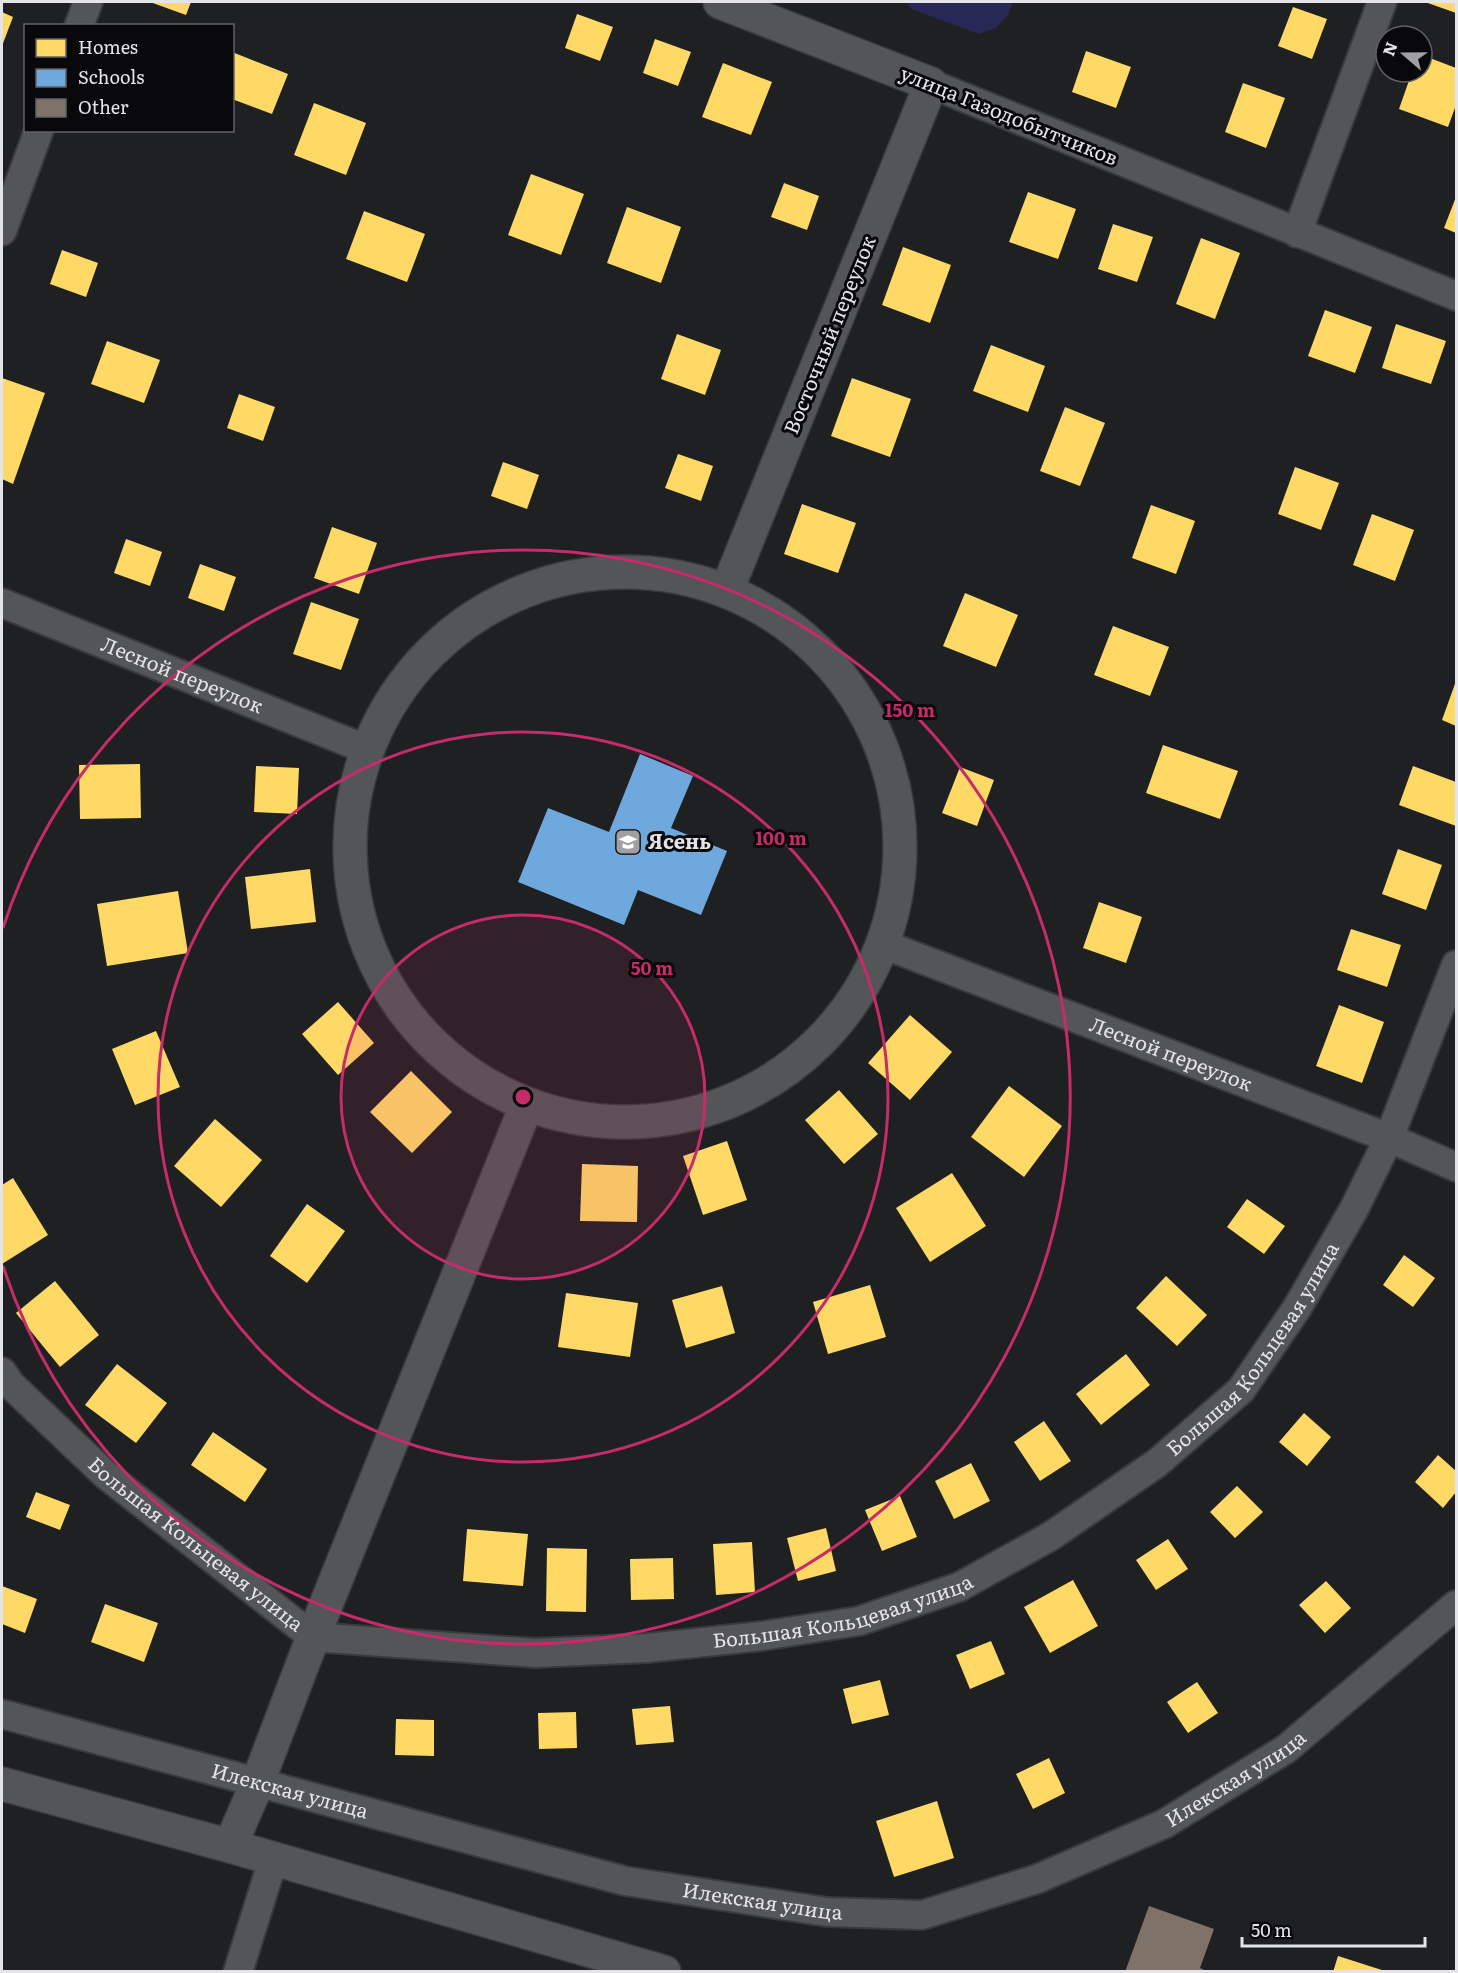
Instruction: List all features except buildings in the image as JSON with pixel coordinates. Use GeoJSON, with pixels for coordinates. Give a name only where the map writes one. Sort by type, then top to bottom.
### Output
{"type":"FeatureCollection","features":[{"type":"Feature","properties":{"kind":"street"},"geometry":{"type":"LineString","coordinates":[[80,24],[88,2]]}},
{"type":"Feature","properties":{"kind":"street","name":"улица Газодобытчиков"},"geometry":{"type":"LineString","coordinates":[[720,2],[931,84],[1456,296]]}},
{"type":"Feature","properties":{"kind":"street"},"geometry":{"type":"LineString","coordinates":[[1297,233],[1382,2]]}},
{"type":"Feature","properties":{"kind":"street","name":"Восточный переулок"},"geometry":{"type":"LineString","coordinates":[[729,585],[931,84]]}},
{"type":"Feature","properties":{"kind":"street"},"geometry":{"type":"LineString","coordinates":[[2,231],[38,132]]}},
{"type":"Feature","properties":{"kind":"street"},"geometry":{"type":"LineString","coordinates":[[617,572],[729,585],[793,626],[833,667],[880,737],[901,808],[896,897],[885,945],[839,1022],[780,1075],[707,1110],[619,1122],[563,1117],[525,1109],[482,1084],[434,1045],[385,982],[362,930],[352,882],[351,812],[363,748],[386,707],[432,647],[483,611],[527,590],[617,572]]}},
{"type":"Feature","properties":{"kind":"street","name":"Лесной переулок"},"geometry":{"type":"LineString","coordinates":[[2,603],[363,748]]}},
{"type":"Feature","properties":{"kind":"street","name":"Лесной переулок"},"geometry":{"type":"LineString","coordinates":[[885,945],[1389,1138],[1456,1167]]}},
{"type":"Feature","properties":{"kind":"street","name":"Большая Кольцевая улица"},"geometry":{"type":"LineString","coordinates":[[2,1372],[11,1384],[106,1476],[314,1637],[535,1653],[647,1648],[762,1636],[859,1621],[959,1587],[1051,1536],[1157,1463],[1241,1390],[1297,1308],[1354,1209],[1389,1138],[1456,966]]}},
{"type":"Feature","properties":{"kind":"street"},"geometry":{"type":"LineString","coordinates":[[230,1846],[257,1784],[525,1109]]}},
{"type":"Feature","properties":{"kind":"street","name":"Илекская улица"},"geometry":{"type":"LineString","coordinates":[[2,1714],[625,1881],[827,1912],[922,1915],[1037,1879],[1164,1824],[1286,1749],[1456,1605]]}},
{"type":"Feature","properties":{"kind":"street"},"geometry":{"type":"LineString","coordinates":[[2,1784],[230,1846],[615,1965],[664,1971]]}},
{"type":"Feature","properties":{"kind":"street"},"geometry":{"type":"LineString","coordinates":[[238,1971],[273,1860]]}},
{"type":"Feature","properties":{"kind":"shaded area"},"geometry":{"type":"Polygon","coordinates":[[[907,2],[1013,2],[1008,15],[996,28],[979,34],[911,9],[907,2]]]}},
{"type":"Feature","properties":{"kind":"place","name":"Ясень"},"geometry":{"type":"Point","coordinates":[628,842]}}]}
